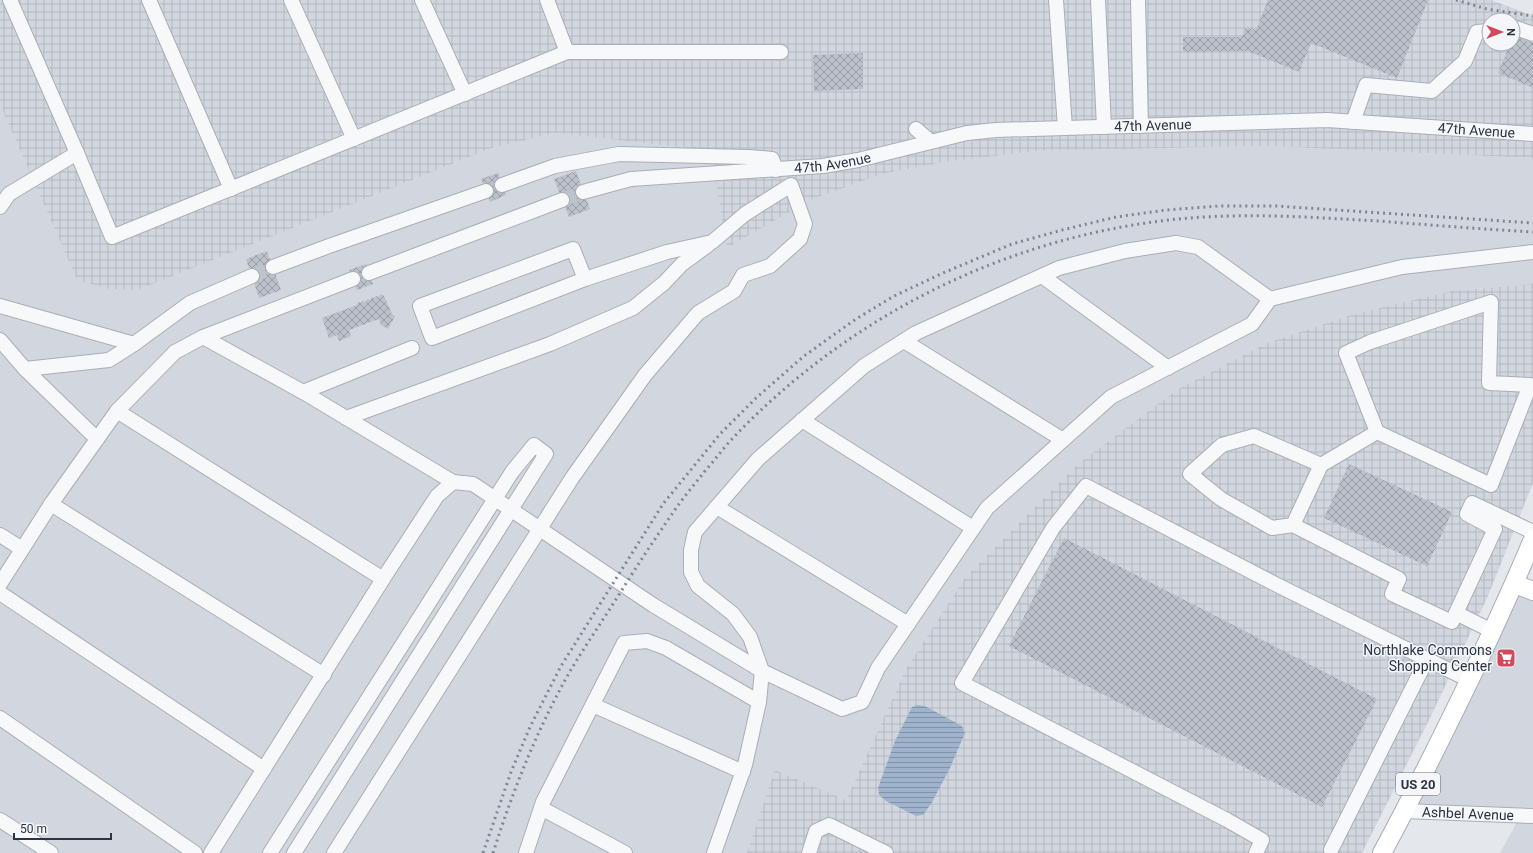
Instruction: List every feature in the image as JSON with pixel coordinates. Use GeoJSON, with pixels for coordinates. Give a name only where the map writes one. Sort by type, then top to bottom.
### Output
{"type":"FeatureCollection","features":[{"type":"Feature","properties":{"kind":"main road","name":"US 20"},"geometry":{"type":"LineString","coordinates":[[1382,853],[1469,680],[1515,584],[1533,539]]}},
{"type":"Feature","properties":{"kind":"main road"},"geometry":{"type":"LineString","coordinates":[[1515,584],[1533,591]]}},
{"type":"Feature","properties":{"kind":"street"},"geometry":{"type":"LineString","coordinates":[[10,0],[112,237],[567,52],[781,52]]}},
{"type":"Feature","properties":{"kind":"street"},"geometry":{"type":"LineString","coordinates":[[149,0],[231,189]]}},
{"type":"Feature","properties":{"kind":"street"},"geometry":{"type":"LineString","coordinates":[[291,0],[354,139]]}},
{"type":"Feature","properties":{"kind":"street"},"geometry":{"type":"LineString","coordinates":[[422,0],[465,94]]}},
{"type":"Feature","properties":{"kind":"street"},"geometry":{"type":"LineString","coordinates":[[547,0],[567,52]]}},
{"type":"Feature","properties":{"kind":"street"},"geometry":{"type":"LineString","coordinates":[[1056,0],[1065,128]]}},
{"type":"Feature","properties":{"kind":"street"},"geometry":{"type":"LineString","coordinates":[[1098,0],[1104,127]]}},
{"type":"Feature","properties":{"kind":"street"},"geometry":{"type":"LineString","coordinates":[[1138,0],[1140,126]]}},
{"type":"Feature","properties":{"kind":"street"},"geometry":{"type":"LineString","coordinates":[[1521,30],[1533,34]]}},
{"type":"Feature","properties":{"kind":"street"},"geometry":{"type":"LineString","coordinates":[[1353,122],[1366,85],[1432,91],[1464,61],[1477,32],[1481,32]]}},
{"type":"Feature","properties":{"kind":"street","name":"47th Avenue"},"geometry":{"type":"LineString","coordinates":[[584,192],[631,179],[830,165],[967,133],[996,130],[1327,120],[1533,134]]}},
{"type":"Feature","properties":{"kind":"street"},"geometry":{"type":"LineString","coordinates":[[916,129],[930,141]]}},
{"type":"Feature","properties":{"kind":"street"},"geometry":{"type":"LineString","coordinates":[[0,207],[9,194],[77,153]]}},
{"type":"Feature","properties":{"kind":"street","name":"47th Avenue"},"geometry":{"type":"LineString","coordinates":[[502,185],[556,166],[619,154],[772,159],[776,170]]}},
{"type":"Feature","properties":{"kind":"street"},"geometry":{"type":"LineString","coordinates":[[334,853],[572,478],[646,375],[698,313],[734,291],[743,275],[770,266],[800,239],[805,224],[791,185],[790,169]]}},
{"type":"Feature","properties":{"kind":"street"},"geometry":{"type":"LineString","coordinates":[[346,418],[550,344],[633,308],[664,283],[682,264],[712,242],[745,214],[791,185]]}},
{"type":"Feature","properties":{"kind":"street"},"geometry":{"type":"LineString","coordinates":[[273,267],[486,191]]}},
{"type":"Feature","properties":{"kind":"street"},"geometry":{"type":"LineString","coordinates":[[369,273],[562,200]]}},
{"type":"Feature","properties":{"kind":"street"},"geometry":{"type":"LineString","coordinates":[[585,279],[573,249],[420,306],[432,338],[585,279],[667,252],[712,242]]}},
{"type":"Feature","properties":{"kind":"street"},"geometry":{"type":"LineString","coordinates":[[714,853],[742,772],[759,702],[762,671],[750,637],[733,614],[698,586],[691,572],[691,550],[695,532],[758,459],[864,366],[916,333],[1059,268],[1125,251],[1176,243],[1198,247],[1270,299]]}},
{"type":"Feature","properties":{"kind":"street"},"geometry":{"type":"LineString","coordinates":[[203,337],[303,392],[454,482],[473,484],[653,605],[762,671],[842,709],[862,702],[878,668],[987,508],[1111,397],[1252,324],[1270,299],[1402,267],[1533,252]]}},
{"type":"Feature","properties":{"kind":"street"},"geometry":{"type":"LineString","coordinates":[[25,369],[109,360],[190,304],[252,276]]}},
{"type":"Feature","properties":{"kind":"street"},"geometry":{"type":"LineString","coordinates":[[1042,276],[1168,368]]}},
{"type":"Feature","properties":{"kind":"street"},"geometry":{"type":"LineString","coordinates":[[0,584],[51,504],[117,411],[175,352],[203,337],[352,279]]}},
{"type":"Feature","properties":{"kind":"street"},"geometry":{"type":"LineString","coordinates":[[1491,302],[1489,383],[1530,385],[1491,485],[1377,432],[1346,353],[1370,342],[1491,302]]}},
{"type":"Feature","properties":{"kind":"street"},"geometry":{"type":"LineString","coordinates":[[0,306],[134,344]]}},
{"type":"Feature","properties":{"kind":"street"},"geometry":{"type":"LineString","coordinates":[[0,340],[25,369],[97,438]]}},
{"type":"Feature","properties":{"kind":"street"},"geometry":{"type":"LineString","coordinates":[[904,341],[1063,440]]}},
{"type":"Feature","properties":{"kind":"street"},"geometry":{"type":"LineString","coordinates":[[303,392],[412,348]]}},
{"type":"Feature","properties":{"kind":"street"},"geometry":{"type":"LineString","coordinates":[[117,411],[383,579]]}},
{"type":"Feature","properties":{"kind":"street"},"geometry":{"type":"LineString","coordinates":[[802,420],[973,528]]}},
{"type":"Feature","properties":{"kind":"street"},"geometry":{"type":"LineString","coordinates":[[1293,525],[1321,465],[1377,432]]}},
{"type":"Feature","properties":{"kind":"street"},"geometry":{"type":"LineString","coordinates":[[1321,465],[1254,436],[1222,445],[1190,474],[1221,499],[1272,528],[1293,525],[1399,579],[1392,594],[1452,622],[1495,529],[1467,514],[1472,503],[1533,532]]}},
{"type":"Feature","properties":{"kind":"street"},"geometry":{"type":"LineString","coordinates":[[270,853],[512,472],[534,445],[546,454],[294,853]]}},
{"type":"Feature","properties":{"kind":"street"},"geometry":{"type":"LineString","coordinates":[[211,853],[383,579],[437,496],[454,482]]}},
{"type":"Feature","properties":{"kind":"street"},"geometry":{"type":"LineString","coordinates":[[1256,853],[1262,840],[962,683],[1052,528],[1086,486],[1281,587],[1469,680]]}},
{"type":"Feature","properties":{"kind":"street"},"geometry":{"type":"LineString","coordinates":[[51,504],[324,675]]}},
{"type":"Feature","properties":{"kind":"street"},"geometry":{"type":"LineString","coordinates":[[717,507],[908,624]]}},
{"type":"Feature","properties":{"kind":"street"},"geometry":{"type":"LineString","coordinates":[[0,535],[22,549]]}},
{"type":"Feature","properties":{"kind":"street"},"geometry":{"type":"LineString","coordinates":[[0,593],[264,769]]}},
{"type":"Feature","properties":{"kind":"street"},"geometry":{"type":"LineString","coordinates":[[1456,613],[1492,631]]}},
{"type":"Feature","properties":{"kind":"street"},"geometry":{"type":"LineString","coordinates":[[526,853],[541,808],[624,643],[647,642],[666,648],[759,702]]}},
{"type":"Feature","properties":{"kind":"street"},"geometry":{"type":"LineString","coordinates":[[1331,850],[1427,659]]}},
{"type":"Feature","properties":{"kind":"street"},"geometry":{"type":"LineString","coordinates":[[593,704],[742,772]]}},
{"type":"Feature","properties":{"kind":"street"},"geometry":{"type":"LineString","coordinates":[[0,718],[196,853]]}},
{"type":"Feature","properties":{"kind":"street"},"geometry":{"type":"LineString","coordinates":[[541,808],[626,853]]}},
{"type":"Feature","properties":{"kind":"street","name":"Ashbel Avenue"},"geometry":{"type":"LineString","coordinates":[[1404,811],[1531,816]]}},
{"type":"Feature","properties":{"kind":"street"},"geometry":{"type":"LineString","coordinates":[[0,820],[51,853]]}},
{"type":"Feature","properties":{"kind":"street"},"geometry":{"type":"LineString","coordinates":[[809,853],[816,831],[829,825],[886,853]]}},
{"type":"Feature","properties":{"kind":"shaded area"},"geometry":{"type":"Polygon","coordinates":[[[0,0],[1491,0],[1533,16],[1533,158],[1262,146],[1038,151],[945,162],[882,174],[810,200],[727,248],[711,151],[556,133],[492,148],[138,290],[109,289],[77,280],[0,105],[0,0]]]}},
{"type":"Feature","properties":{"kind":"shaded area"},"geometry":{"type":"Polygon","coordinates":[[[0,105],[77,280],[138,290],[492,148],[556,133],[712,151],[727,248],[809,200],[882,174],[945,162],[1038,151],[1262,146],[1533,158],[1533,284],[1451,291],[1351,315],[1267,343],[1178,389],[1078,464],[964,579],[906,669],[846,800],[776,771],[747,853],[0,853],[0,105]]]}},
{"type":"Feature","properties":{"kind":"shaded area"},"geometry":{"type":"Polygon","coordinates":[[[1533,284],[1533,483],[1488,596],[1431,716],[1362,853],[747,853],[775,770],[846,800],[906,669],[964,579],[1078,464],[1178,389],[1267,343],[1351,315],[1451,291],[1533,284]]]}},
{"type":"Feature","properties":{"kind":"shaded area","name":"Northlake Commons Shopping Center"},"geometry":{"type":"Polygon","coordinates":[[[1515,584],[1533,591],[1533,853],[1500,853],[1523,811],[1406,808],[1515,584]]]}},
{"type":"Feature","properties":{"kind":"water"},"geometry":{"type":"Polygon","coordinates":[[[917,705],[925,706],[962,726],[965,733],[950,768],[931,804],[923,815],[916,816],[886,801],[879,795],[878,788],[895,741],[912,707],[917,705]]]}},
{"type":"Feature","properties":{"kind":"building"},"geometry":{"type":"Polygon","coordinates":[[[1268,0],[1428,0],[1397,78],[1311,43],[1299,72],[1248,51],[1183,52],[1183,37],[1242,37],[1246,27],[1256,30],[1268,0]]]}},
{"type":"Feature","properties":{"kind":"building"},"geometry":{"type":"Polygon","coordinates":[[[1521,38],[1533,43],[1533,88],[1498,73],[1507,52],[1521,52],[1521,38]]]}},
{"type":"Feature","properties":{"kind":"building"},"geometry":{"type":"Polygon","coordinates":[[[863,53],[863,89],[814,91],[813,55],[863,53]]]}},
{"type":"Feature","properties":{"kind":"building"},"geometry":{"type":"Polygon","coordinates":[[[576,171],[590,209],[569,217],[554,179],[576,171]]]}},
{"type":"Feature","properties":{"kind":"building"},"geometry":{"type":"Polygon","coordinates":[[[498,173],[506,195],[490,202],[481,179],[498,173]]]}},
{"type":"Feature","properties":{"kind":"building"},"geometry":{"type":"Polygon","coordinates":[[[267,251],[281,290],[259,298],[246,259],[267,251]]]}},
{"type":"Feature","properties":{"kind":"building"},"geometry":{"type":"Polygon","coordinates":[[[366,264],[373,284],[357,290],[349,270],[366,264]]]}},
{"type":"Feature","properties":{"kind":"building"},"geometry":{"type":"Polygon","coordinates":[[[380,294],[384,296],[392,314],[395,316],[388,329],[381,325],[379,319],[349,330],[351,336],[339,341],[337,335],[329,338],[322,318],[357,305],[358,302],[366,302],[367,299],[370,300],[372,297],[379,297],[380,294]]]}},
{"type":"Feature","properties":{"kind":"building"},"geometry":{"type":"Polygon","coordinates":[[[1349,464],[1452,512],[1427,566],[1324,518],[1349,464]]]}},
{"type":"Feature","properties":{"kind":"building"},"geometry":{"type":"Polygon","coordinates":[[[1064,538],[1377,699],[1322,807],[1009,646],[1064,538]]]}},
{"type":"Feature","properties":{"kind":"tunnel"},"geometry":{"type":"LineString","coordinates":[[562,200],[583,192]]}},
{"type":"Feature","properties":{"kind":"tunnel"},"geometry":{"type":"LineString","coordinates":[[252,276],[273,267]]}},
{"type":"Feature","properties":{"kind":"railway"},"geometry":{"type":"LineString","coordinates":[[1456,0],[1487,9],[1533,16]]}},
{"type":"Feature","properties":{"kind":"railway"},"geometry":{"type":"LineString","coordinates":[[483,853],[511,772],[530,727],[561,666],[663,504],[720,434],[756,398],[804,356],[856,319],[894,296],[943,273],[1012,244],[1116,217],[1166,210],[1219,206],[1276,206],[1533,223]]}},
{"type":"Feature","properties":{"kind":"railway"},"geometry":{"type":"LineString","coordinates":[[493,853],[526,761],[557,695],[581,653],[676,508],[731,440],[776,396],[824,357],[876,322],[930,291],[987,266],[1046,245],[1107,230],[1169,220],[1222,216],[1299,217],[1533,232]]}},
{"type":"Feature","properties":{"kind":"place","name":"Northlake Commons Shopping Center"},"geometry":{"type":"Point","coordinates":[1506,658]}}]}
